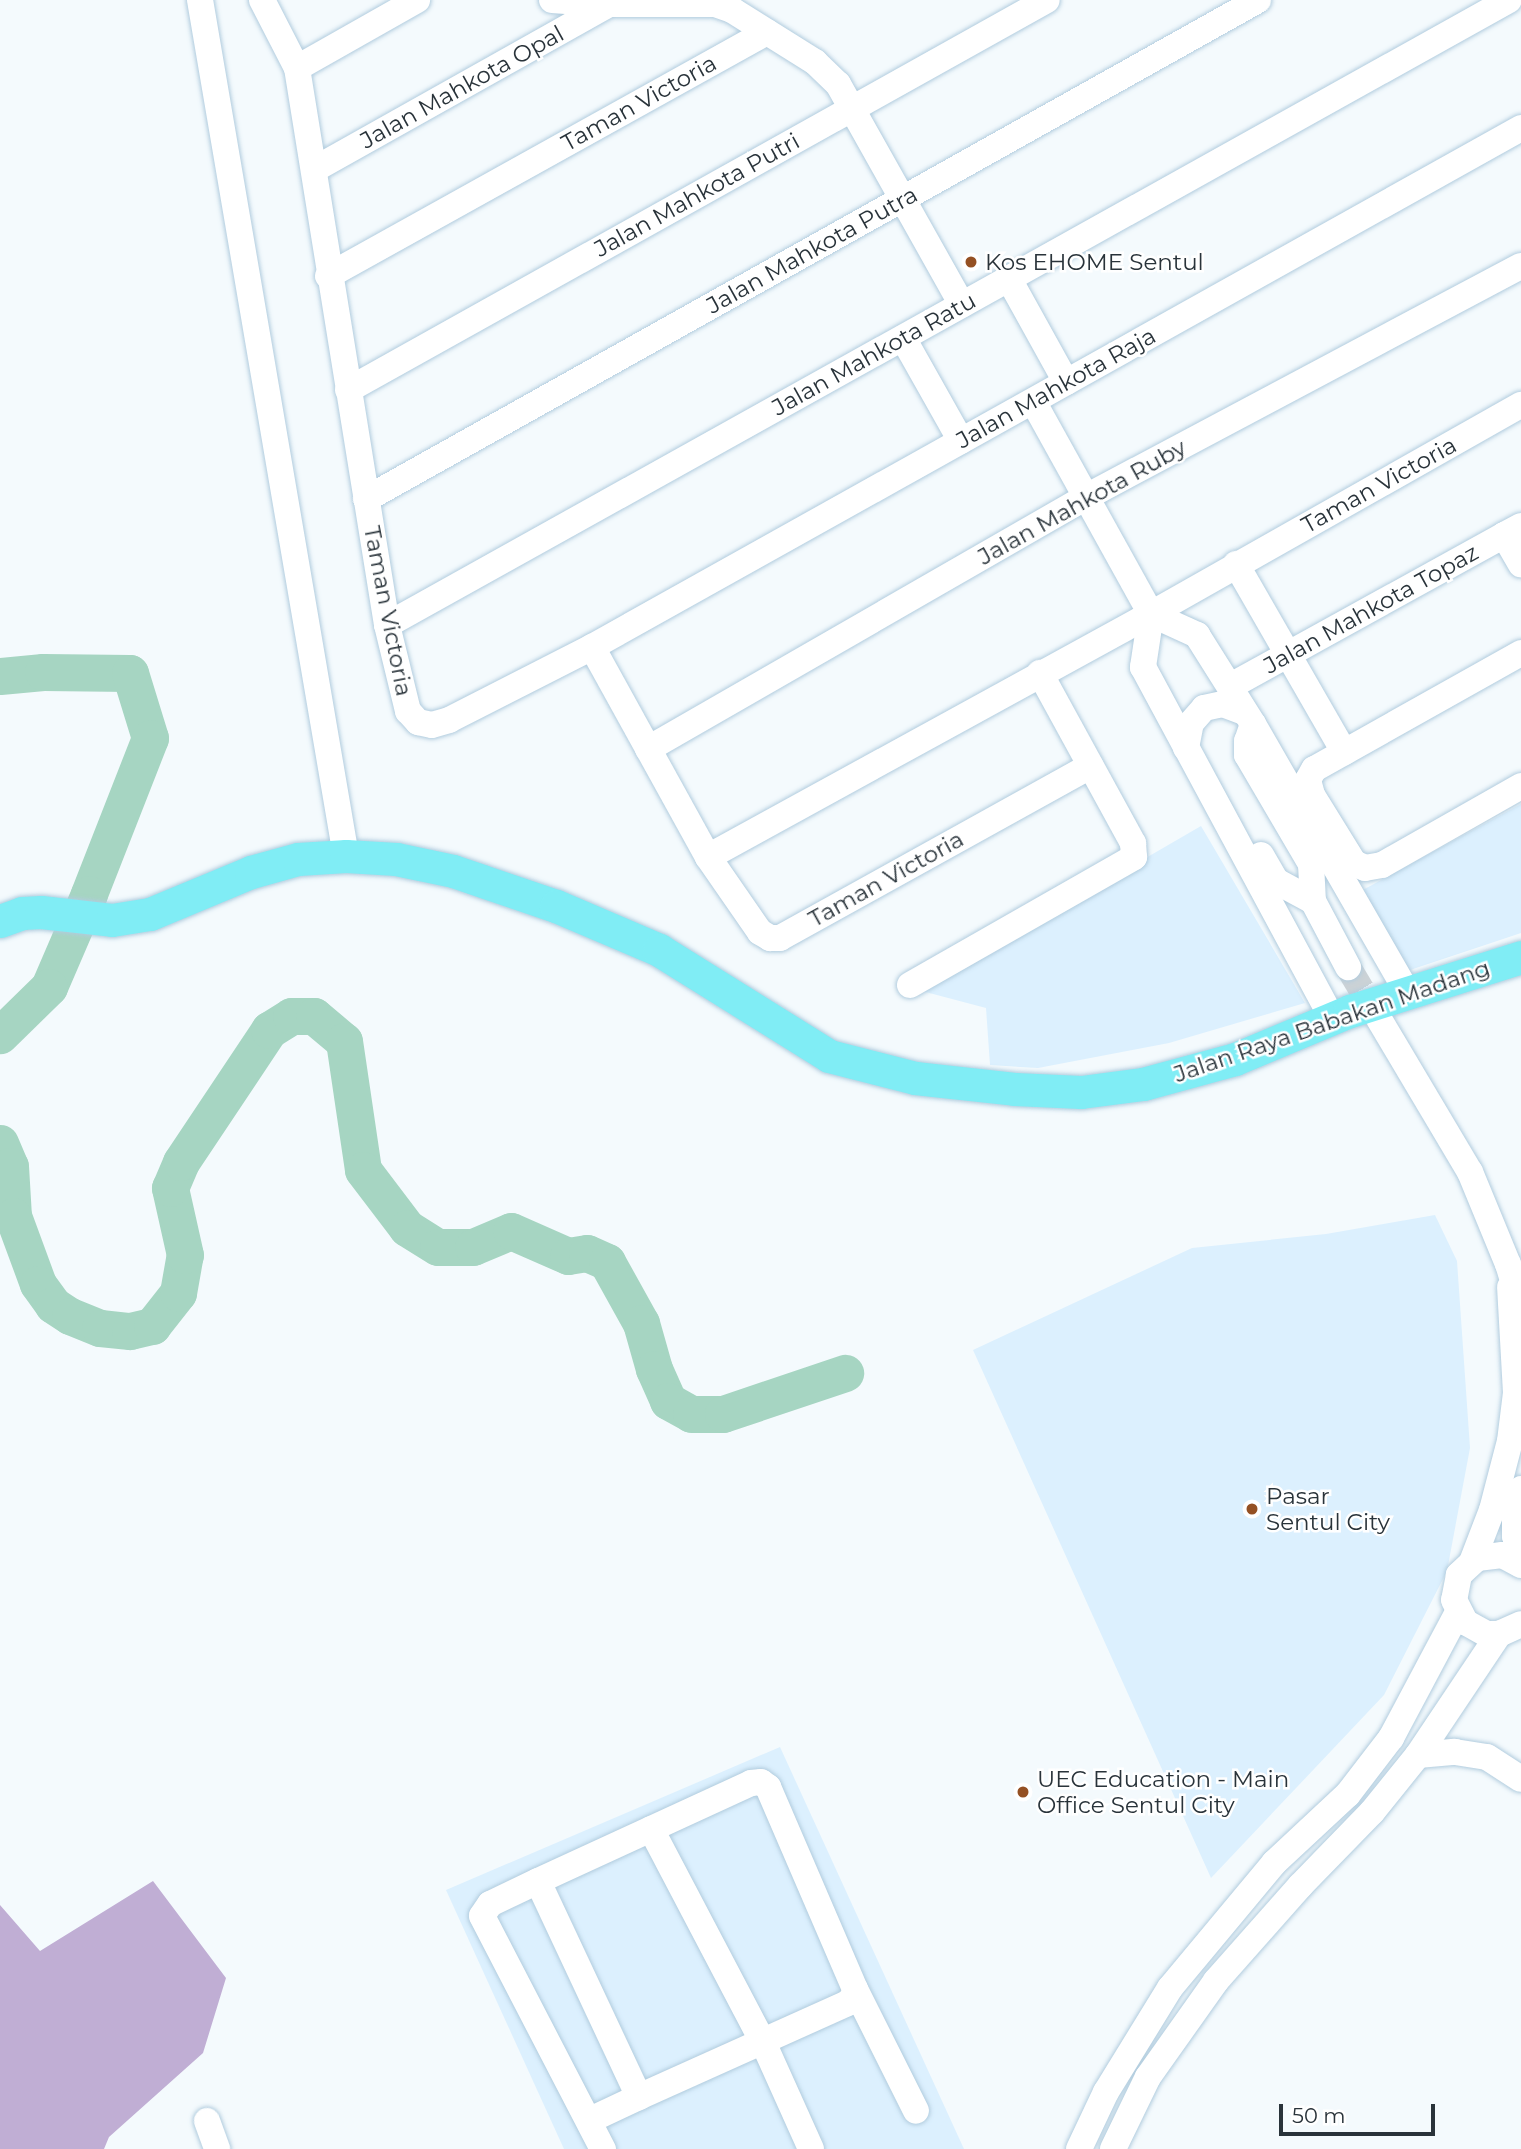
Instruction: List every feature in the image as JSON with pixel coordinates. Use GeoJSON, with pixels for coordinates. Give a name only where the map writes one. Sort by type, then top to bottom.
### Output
{"type":"FeatureCollection","features":[{"type":"Feature","properties":{"kind":"main road","name":"Jalan Raya Babakan Madang"},"geometry":{"type":"LineString","coordinates":[[0,921],[22,913],[41,912],[112,920],[150,914],[251,872],[298,859],[346,856],[396,859],[453,872],[556,906],[659,950],[829,1056],[915,1078],[1014,1089],[1081,1092],[1143,1084],[1235,1059],[1332,1018],[1521,957]]}},
{"type":"Feature","properties":{"kind":"street"},"geometry":{"type":"LineString","coordinates":[[200,0],[346,856]]}},
{"type":"Feature","properties":{"kind":"street","name":"Taman Victoria"},"geometry":{"type":"LineString","coordinates":[[262,0],[296,68],[315,169],[328,276],[387,625],[408,711],[418,722],[432,725],[449,720],[592,647],[708,858],[760,932],[769,938],[780,938],[1090,766]]}},
{"type":"Feature","properties":{"kind":"street"},"geometry":{"type":"LineString","coordinates":[[296,68],[417,0]]}},
{"type":"Feature","properties":{"kind":"street"},"geometry":{"type":"LineString","coordinates":[[552,0],[609,4],[715,4],[732,10],[825,70],[853,108],[962,305]]}},
{"type":"Feature","properties":{"kind":"street","name":"Jalan Mahkota Putri"},"geometry":{"type":"LineString","coordinates":[[348,390],[1047,0]]}},
{"type":"Feature","properties":{"kind":"street","name":"Jalan Mahkota Putra"},"geometry":{"type":"LineString","coordinates":[[366,499],[1258,0]]}},
{"type":"Feature","properties":{"kind":"street","name":"Jalan Mahkota Ratu"},"geometry":{"type":"LineString","coordinates":[[387,625],[1509,0]]}},
{"type":"Feature","properties":{"kind":"street","name":"Jalan Mahkota Opal"},"geometry":{"type":"LineString","coordinates":[[315,169],[609,4]]}},
{"type":"Feature","properties":{"kind":"street","name":"Taman Victoria"},"geometry":{"type":"LineString","coordinates":[[328,276],[767,32]]}},
{"type":"Feature","properties":{"kind":"street","name":"Jalan Mahkota Raja"},"geometry":{"type":"LineString","coordinates":[[592,647],[1034,403],[1066,382],[1521,128]]}},
{"type":"Feature","properties":{"kind":"street","name":"Jalan Mahkota Ruby"},"geometry":{"type":"LineString","coordinates":[[648,749],[1088,496],[1521,266]]}},
{"type":"Feature","properties":{"kind":"street"},"geometry":{"type":"LineString","coordinates":[[1009,279],[1066,382]]}},
{"type":"Feature","properties":{"kind":"street"},"geometry":{"type":"LineString","coordinates":[[904,338],[961,441]]}},
{"type":"Feature","properties":{"kind":"street"},"geometry":{"type":"LineString","coordinates":[[1034,403],[1088,496],[1151,614],[1143,667],[1332,1018]]}},
{"type":"Feature","properties":{"kind":"street","name":"Taman Victoria"},"geometry":{"type":"LineString","coordinates":[[708,858],[1151,614],[1521,405]]}},
{"type":"Feature","properties":{"kind":"street"},"geometry":{"type":"LineString","coordinates":[[1513,530],[1521,564]]}},
{"type":"Feature","properties":{"kind":"street","name":"Jalan Mahkota Topaz"},"geometry":{"type":"LineString","coordinates":[[1238,682],[1513,530]]}},
{"type":"Feature","properties":{"kind":"street"},"geometry":{"type":"LineString","coordinates":[[1236,564],[1344,752]]}},
{"type":"Feature","properties":{"kind":"street"},"geometry":{"type":"LineString","coordinates":[[1151,614],[1198,635],[1407,992]]}},
{"type":"Feature","properties":{"kind":"street"},"geometry":{"type":"LineString","coordinates":[[1521,653],[1314,769],[1307,780],[1308,787],[1354,863],[1365,868],[1382,864],[1521,786]]}},
{"type":"Feature","properties":{"kind":"street"},"geometry":{"type":"LineString","coordinates":[[910,985],[1134,857],[1133,843],[1040,673]]}},
{"type":"Feature","properties":{"kind":"street"},"geometry":{"type":"LineString","coordinates":[[1190,754],[1191,723],[1204,708],[1223,704],[1249,718]]}},
{"type":"Feature","properties":{"kind":"street"},"geometry":{"type":"LineString","coordinates":[[1249,718],[1247,755],[1311,864],[1313,901],[1348,967]]}},
{"type":"Feature","properties":{"kind":"street"},"geometry":{"type":"LineString","coordinates":[[1190,754],[1212,772],[1276,881],[1313,901]]}},
{"type":"Feature","properties":{"kind":"street"},"geometry":{"type":"LineString","coordinates":[[1379,1019],[1470,1172],[1508,1264],[1521,1307]]}},
{"type":"Feature","properties":{"kind":"street"},"geometry":{"type":"LineString","coordinates":[[1472,1562],[1492,1510],[1510,1441],[1513,1417],[1515,1335],[1508,1264]]}},
{"type":"Feature","properties":{"kind":"street"},"geometry":{"type":"LineString","coordinates":[[1521,1489],[1515,1507],[1515,1526],[1521,1559]]}},
{"type":"Feature","properties":{"kind":"street"},"geometry":{"type":"LineString","coordinates":[[1079,2149],[1106,2092],[1170,1988],[1274,1863],[1348,1794],[1391,1738],[1458,1612],[1455,1587],[1459,1575],[1472,1562],[1489,1555],[1502,1555],[1521,1565]]}},
{"type":"Feature","properties":{"kind":"street"},"geometry":{"type":"LineString","coordinates":[[1458,1612],[1475,1629],[1510,1629]]}},
{"type":"Feature","properties":{"kind":"street"},"geometry":{"type":"LineString","coordinates":[[1113,2149],[1149,2077],[1216,1981],[1300,1886],[1372,1812],[1418,1755],[1510,1629]]}},
{"type":"Feature","properties":{"kind":"street"},"geometry":{"type":"LineString","coordinates":[[1418,1755],[1455,1752],[1487,1757],[1521,1779]]}},
{"type":"Feature","properties":{"kind":"street"},"geometry":{"type":"LineString","coordinates":[[604,2149],[482,1916],[490,1904],[751,1783],[761,1782],[768,1787],[855,1989],[916,2111]]}},
{"type":"Feature","properties":{"kind":"street"},"geometry":{"type":"LineString","coordinates":[[651,1829],[763,2042],[811,2149]]}},
{"type":"Feature","properties":{"kind":"street"},"geometry":{"type":"LineString","coordinates":[[538,1881],[639,2097]]}},
{"type":"Feature","properties":{"kind":"street"},"geometry":{"type":"LineString","coordinates":[[590,2120],[848,2003],[854,1996],[855,1989]]}},
{"type":"Feature","properties":{"kind":"street"},"geometry":{"type":"LineString","coordinates":[[207,2121],[217,2149]]}},
{"type":"Feature","properties":{"kind":"shaded area"},"geometry":{"type":"Polygon","coordinates":[[[1521,804],[1521,933],[1407,971],[1361,891],[1521,804]]]}},
{"type":"Feature","properties":{"kind":"shaded area"},"geometry":{"type":"Polygon","coordinates":[[[1201,826],[1305,1003],[1169,1043],[1038,1068],[990,1065],[986,1008],[918,990],[1201,826]]]}},
{"type":"Feature","properties":{"kind":"shaded area","name":"Pasar Sentul City"},"geometry":{"type":"Polygon","coordinates":[[[1435,1215],[1457,1261],[1470,1448],[1447,1571],[1384,1695],[1211,1878],[973,1350],[1192,1248],[1326,1234],[1435,1215]]]}},
{"type":"Feature","properties":{"kind":"shaded area"},"geometry":{"type":"Polygon","coordinates":[[[780,1747],[964,2149],[564,2149],[446,1890],[780,1747]]]}},
{"type":"Feature","properties":{"kind":"shaded area"},"geometry":{"type":"Polygon","coordinates":[[[153,1881],[226,1978],[203,2053],[109,2137],[104,2149],[0,2149],[0,1905],[40,1951],[153,1881]]]}},
{"type":"Feature","properties":{"kind":"waterway"},"geometry":{"type":"LineString","coordinates":[[0,676],[43,672],[130,673],[150,738],[89,894],[49,987],[0,1035]]}},
{"type":"Feature","properties":{"kind":"waterway"},"geometry":{"type":"LineString","coordinates":[[0,1143],[10,1166],[13,1216],[38,1284],[53,1305],[70,1316],[100,1328],[130,1331],[152,1326],[178,1293],[185,1255],[170,1188],[181,1162],[269,1030],[291,1016],[314,1016],[344,1041],[363,1170],[407,1228],[438,1247],[473,1247],[511,1231],[568,1256],[587,1253],[607,1262],[641,1323],[654,1369],[668,1401],[691,1414],[723,1414],[845,1373]]}},
{"type":"Feature","properties":{"kind":"tunnel"},"geometry":{"type":"LineString","coordinates":[[1348,967],[1379,1019]]}},
{"type":"Feature","properties":{"kind":"place","name":"Kos EHOME Sentul"},"geometry":{"type":"Point","coordinates":[971,262]}},
{"type":"Feature","properties":{"kind":"place","name":"Pasar Sentul City"},"geometry":{"type":"Point","coordinates":[1252,1509]}},
{"type":"Feature","properties":{"kind":"place","name":"UEC Education - Main Office Sentul City"},"geometry":{"type":"Point","coordinates":[1023,1792]}}]}
